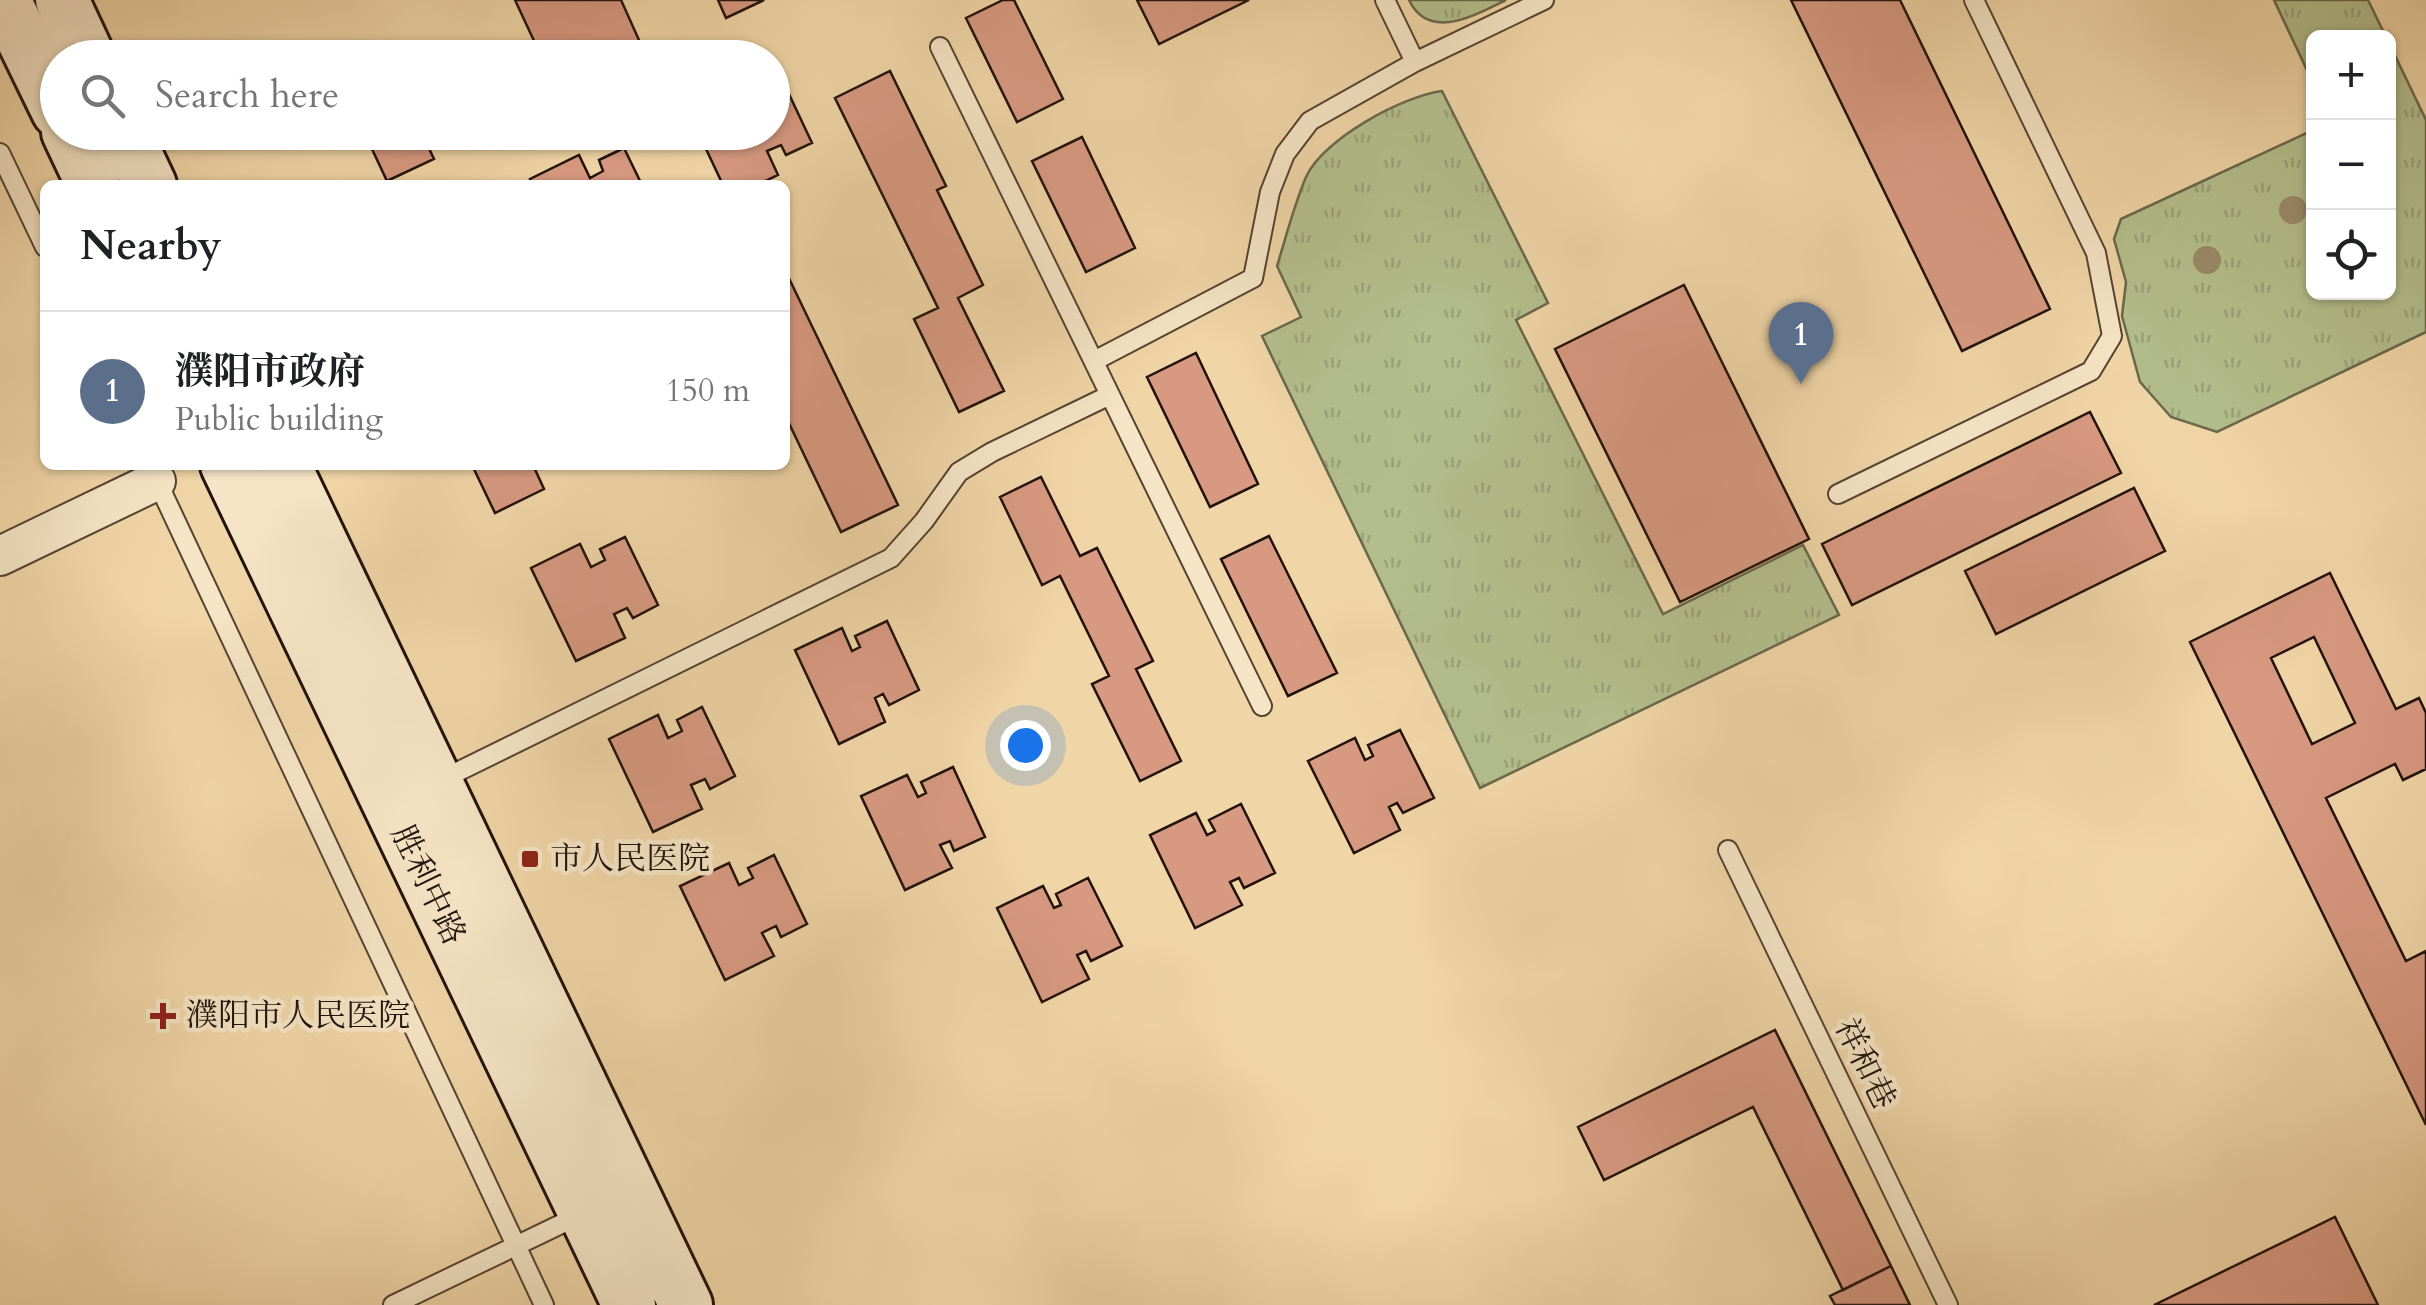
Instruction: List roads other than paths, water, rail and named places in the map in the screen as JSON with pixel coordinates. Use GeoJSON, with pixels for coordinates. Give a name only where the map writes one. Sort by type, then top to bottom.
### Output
{"type":"FeatureCollection","features":[{"type":"Feature","properties":{"kind":"main road"},"geometry":{"type":"LineString","coordinates":[[4,0],[40,74]]}},
{"type":"Feature","properties":{"kind":"main road"},"geometry":{"type":"LineString","coordinates":[[62,0],[81,40]]}},
{"type":"Feature","properties":{"kind":"main road"},"geometry":{"type":"LineString","coordinates":[[76,150],[91,180]]}},
{"type":"Feature","properties":{"kind":"main road"},"geometry":{"type":"LineString","coordinates":[[133,150],[148,180]]}},
{"type":"Feature","properties":{"kind":"main road","name":"胜利中路"},"geometry":{"type":"LineString","coordinates":[[229,470],[629,1305]]}},
{"type":"Feature","properties":{"kind":"main road","name":"胜利中路"},"geometry":{"type":"LineString","coordinates":[[286,470],[686,1305]]}},
{"type":"Feature","properties":{"kind":"street"},"geometry":{"type":"LineString","coordinates":[[0,556],[152,473]]}},
{"type":"Feature","properties":{"kind":"lane"},"geometry":{"type":"LineString","coordinates":[[1385,0],[1415,62]]}},
{"type":"Feature","properties":{"kind":"lane"},"geometry":{"type":"LineString","coordinates":[[1094,361],[1253,278],[1270,192],[1285,154],[1310,122],[1415,62],[1544,0]]}},
{"type":"Feature","properties":{"kind":"lane"},"geometry":{"type":"LineString","coordinates":[[1838,494],[2091,371],[2112,336],[2096,253],[1974,0]]}},
{"type":"Feature","properties":{"kind":"lane"},"geometry":{"type":"LineString","coordinates":[[940,47],[1262,706]]}},
{"type":"Feature","properties":{"kind":"lane"},"geometry":{"type":"LineString","coordinates":[[0,153],[40,237]]}},
{"type":"Feature","properties":{"kind":"lane"},"geometry":{"type":"LineString","coordinates":[[436,783],[892,558],[958,472],[1110,395]]}},
{"type":"Feature","properties":{"kind":"lane"},"geometry":{"type":"LineString","coordinates":[[152,473],[544,1305]]}},
{"type":"Feature","properties":{"kind":"lane","name":"祥和巷"},"geometry":{"type":"LineString","coordinates":[[1728,850],[1948,1305]]}},
{"type":"Feature","properties":{"kind":"lane"},"geometry":{"type":"LineString","coordinates":[[394,1305],[585,1213]]}},
{"type":"Feature","properties":{"kind":"place","name":"濮阳市政府"},"geometry":{"type":"Point","coordinates":[1801,384]}},
{"type":"Feature","properties":{"kind":"place","name":"市人民医院"},"geometry":{"type":"Point","coordinates":[530,859]}},
{"type":"Feature","properties":{"kind":"place","name":"濮阳市人民医院"},"geometry":{"type":"Point","coordinates":[163,1016]}}]}
